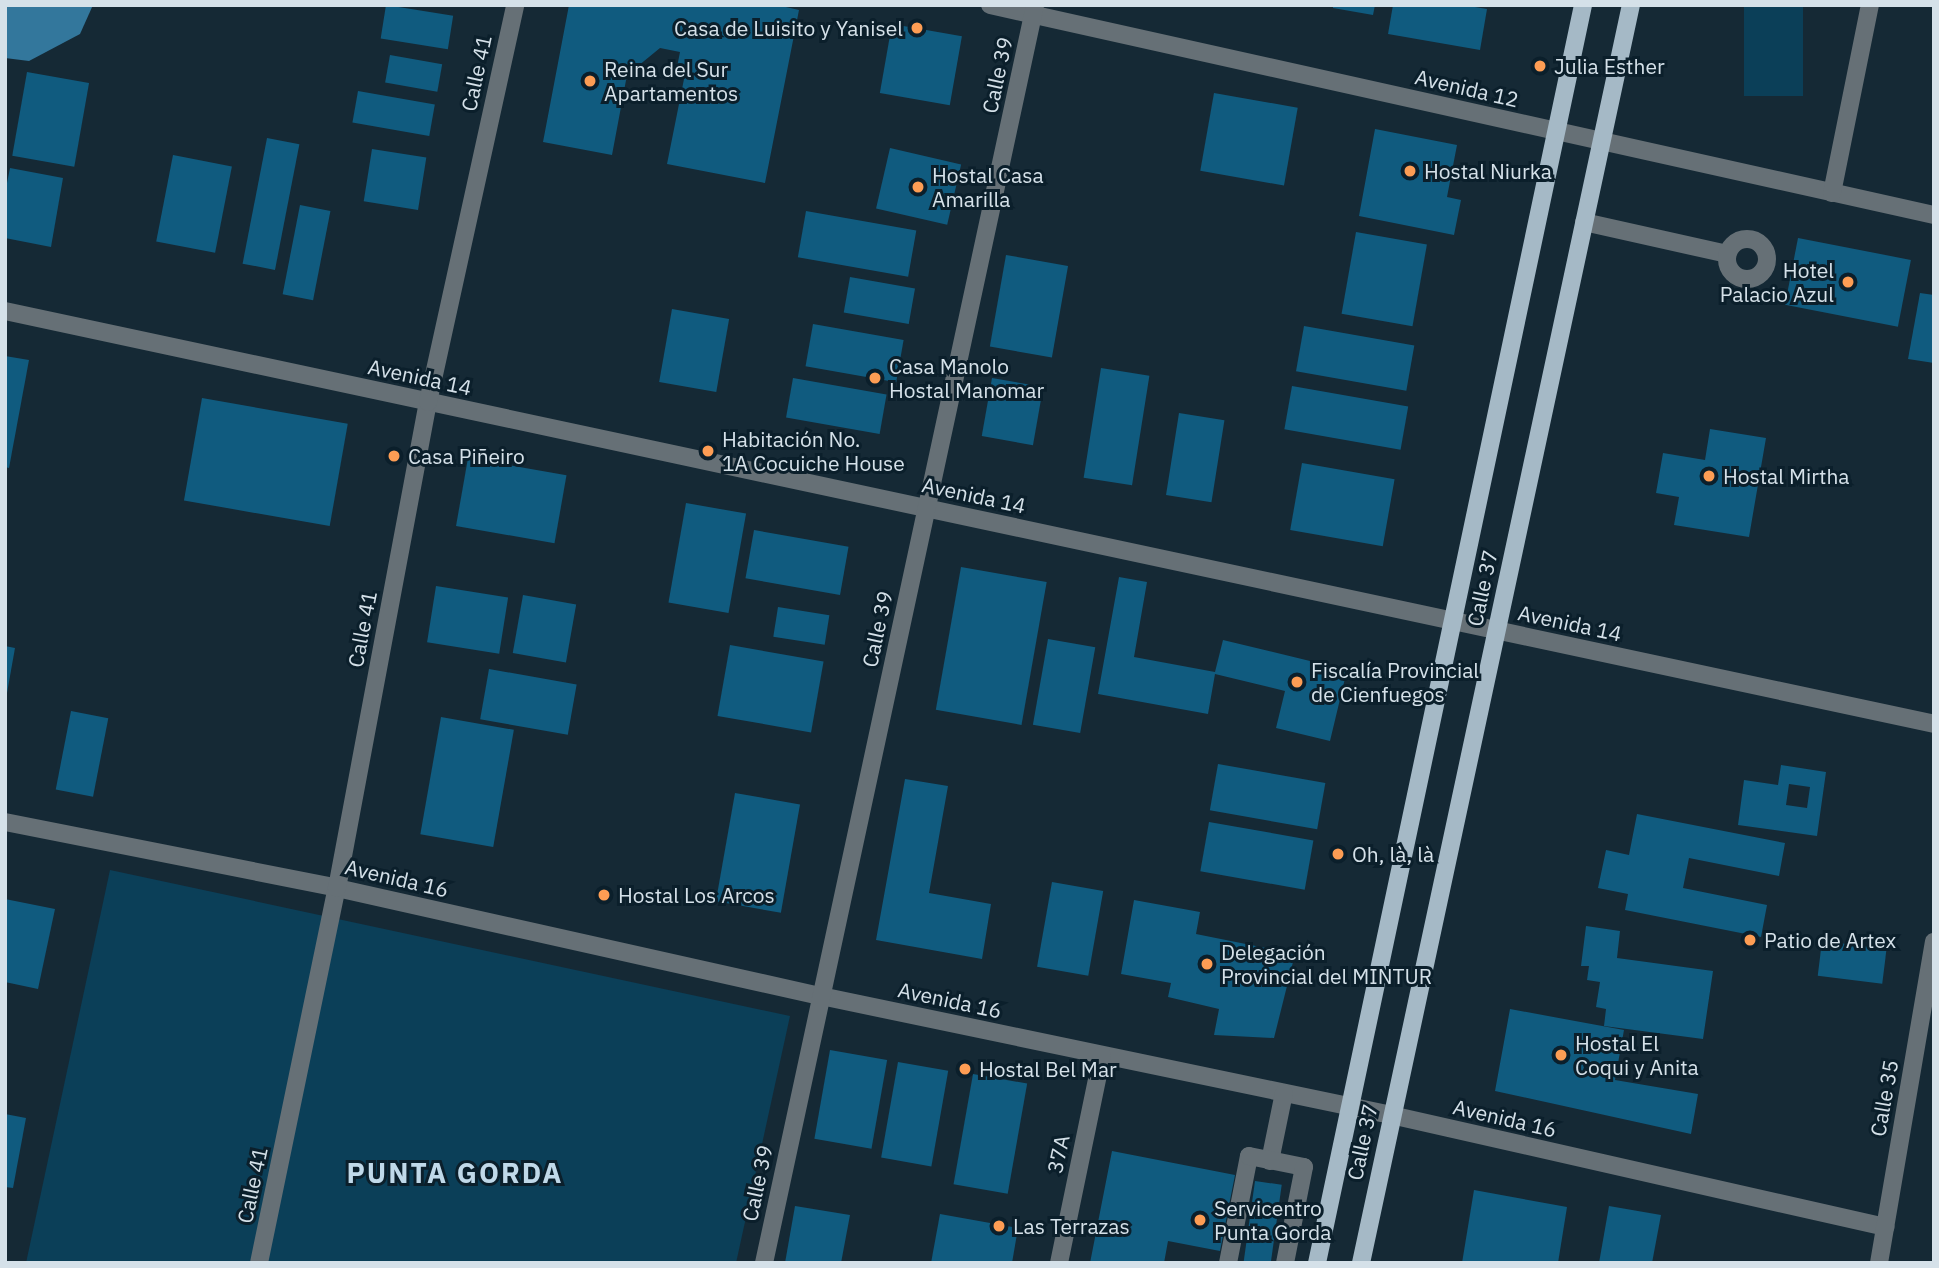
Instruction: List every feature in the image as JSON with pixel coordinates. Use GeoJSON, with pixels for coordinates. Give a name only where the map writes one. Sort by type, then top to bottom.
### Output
{"type":"FeatureCollection","features":[{"type":"Feature","properties":{"kind":"main road","name":"Calle 37"},"geometry":{"type":"LineString","coordinates":[[1317,1263],[1583,5]]}},
{"type":"Feature","properties":{"kind":"main road","name":"Calle 37"},"geometry":{"type":"LineString","coordinates":[[1361,1263],[1631,5]]}},
{"type":"Feature","properties":{"kind":"street","name":"Calle 41"},"geometry":{"type":"LineString","coordinates":[[259,1263],[337,888],[428,402],[515,5]]}},
{"type":"Feature","properties":{"kind":"street","name":"Avenida 12"},"geometry":{"type":"LineString","coordinates":[[990,5],[1034,10],[1556,132],[1934,215]]}},
{"type":"Feature","properties":{"kind":"street"},"geometry":{"type":"LineString","coordinates":[[1832,192],[1870,5]]}},
{"type":"Feature","properties":{"kind":"street","name":"Calle 39"},"geometry":{"type":"LineString","coordinates":[[764,1263],[1034,10]]}},
{"type":"Feature","properties":{"kind":"street"},"geometry":{"type":"LineString","coordinates":[[1584,222],[1727,254]]}},
{"type":"Feature","properties":{"kind":"street","name":"Avenida 14"},"geometry":{"type":"LineString","coordinates":[[5,311],[1934,724]]}},
{"type":"Feature","properties":{"kind":"street","name":"Avenida 16"},"geometry":{"type":"LineString","coordinates":[[5,822],[337,888],[821,996],[1391,1115],[1885,1227]]}},
{"type":"Feature","properties":{"kind":"street","name":"Calle 35"},"geometry":{"type":"LineString","coordinates":[[1879,1263],[1934,942]]}},
{"type":"Feature","properties":{"kind":"street","name":"37A"},"geometry":{"type":"LineString","coordinates":[[1059,1263],[1102,1055]]}},
{"type":"Feature","properties":{"kind":"street"},"geometry":{"type":"LineString","coordinates":[[1270,1161],[1284,1093]]}},
{"type":"Feature","properties":{"kind":"street"},"geometry":{"type":"LineString","coordinates":[[1228,1263],[1249,1156],[1304,1167],[1285,1263]]}},
{"type":"Feature","properties":{"kind":"shaded area"},"geometry":{"type":"Polygon","coordinates":[[[5,5],[93,5],[80,34],[29,61],[5,58],[5,5]]]}},
{"type":"Feature","properties":{"kind":"shaded area"},"geometry":{"type":"Polygon","coordinates":[[[1744,5],[1803,5],[1803,96],[1744,96],[1744,5]]]}},
{"type":"Feature","properties":{"kind":"shaded area"},"geometry":{"type":"Polygon","coordinates":[[[110,870],[790,1016],[736,1263],[26,1263],[110,870]]]}},
{"type":"Feature","properties":{"kind":"building"},"geometry":{"type":"Polygon","coordinates":[[[386,5],[453,16],[448,49],[381,39],[386,5]]]}},
{"type":"Feature","properties":{"kind":"building","name":"Reina del Sur Apartamentos"},"geometry":{"type":"Polygon","coordinates":[[[569,5],[777,5],[799,10],[765,183],[667,164],[686,69],[677,67],[680,52],[660,48],[627,75],[612,155],[543,142],[569,5]]]}},
{"type":"Feature","properties":{"kind":"building"},"geometry":{"type":"Polygon","coordinates":[[[1333,5],[1375,5],[1373,15],[1333,8],[1333,5]]]}},
{"type":"Feature","properties":{"kind":"building"},"geometry":{"type":"Polygon","coordinates":[[[1393,5],[1463,5],[1487,9],[1480,50],[1388,34],[1393,5]]]}},
{"type":"Feature","properties":{"kind":"building"},"geometry":{"type":"Polygon","coordinates":[[[892,24],[962,36],[950,105],[880,93],[892,24]]]}},
{"type":"Feature","properties":{"kind":"building"},"geometry":{"type":"Polygon","coordinates":[[[390,55],[442,64],[437,92],[385,83],[390,55]]]}},
{"type":"Feature","properties":{"kind":"building"},"geometry":{"type":"Polygon","coordinates":[[[27,72],[89,83],[74,167],[12,156],[27,72]]]}},
{"type":"Feature","properties":{"kind":"building"},"geometry":{"type":"Polygon","coordinates":[[[358,91],[435,105],[429,136],[352,123],[358,91]]]}},
{"type":"Feature","properties":{"kind":"building"},"geometry":{"type":"Polygon","coordinates":[[[1214,93],[1298,108],[1284,186],[1200,171],[1214,93]]]}},
{"type":"Feature","properties":{"kind":"building","name":"Hostal Niurka"},"geometry":{"type":"Polygon","coordinates":[[[1375,129],[1457,145],[1447,197],[1461,200],[1454,235],[1359,216],[1375,129]]]}},
{"type":"Feature","properties":{"kind":"building"},"geometry":{"type":"Polygon","coordinates":[[[267,138],[299,144],[275,270],[243,264],[267,138]]]}},
{"type":"Feature","properties":{"kind":"building","name":"Hostal Casa Amarilla"},"geometry":{"type":"Polygon","coordinates":[[[890,148],[961,164],[947,225],[876,208],[890,148]]]}},
{"type":"Feature","properties":{"kind":"building"},"geometry":{"type":"Polygon","coordinates":[[[372,149],[426,158],[418,210],[364,201],[372,149]]]}},
{"type":"Feature","properties":{"kind":"building"},"geometry":{"type":"Polygon","coordinates":[[[173,155],[232,166],[215,253],[156,241],[173,155]]]}},
{"type":"Feature","properties":{"kind":"building"},"geometry":{"type":"Polygon","coordinates":[[[10,168],[63,178],[51,247],[5,238],[5,193],[10,168]]]}},
{"type":"Feature","properties":{"kind":"building"},"geometry":{"type":"Polygon","coordinates":[[[300,205],[330,211],[313,300],[283,294],[300,205]]]}},
{"type":"Feature","properties":{"kind":"building"},"geometry":{"type":"Polygon","coordinates":[[[806,211],[916,230],[908,277],[798,257],[806,211]]]}},
{"type":"Feature","properties":{"kind":"building"},"geometry":{"type":"Polygon","coordinates":[[[1356,232],[1427,245],[1412,326],[1342,314],[1356,232]]]}},
{"type":"Feature","properties":{"kind":"building","name":"Hotel Palacio Azul"},"geometry":{"type":"Polygon","coordinates":[[[1798,238],[1911,260],[1898,327],[1785,305],[1798,238]]]}},
{"type":"Feature","properties":{"kind":"building"},"geometry":{"type":"Polygon","coordinates":[[[1006,255],[1068,266],[1052,358],[990,347],[1006,255]]]}},
{"type":"Feature","properties":{"kind":"building"},"geometry":{"type":"Polygon","coordinates":[[[850,277],[915,288],[909,324],[844,312],[850,277]]]}},
{"type":"Feature","properties":{"kind":"building"},"geometry":{"type":"Polygon","coordinates":[[[1920,293],[1934,295],[1934,363],[1908,359],[1920,293]]]}},
{"type":"Feature","properties":{"kind":"building"},"geometry":{"type":"Polygon","coordinates":[[[672,309],[729,319],[716,392],[659,382],[672,309]]]}},
{"type":"Feature","properties":{"kind":"building"},"geometry":{"type":"Polygon","coordinates":[[[813,324],[904,340],[896,382],[806,366],[813,324]]]}},
{"type":"Feature","properties":{"kind":"building"},"geometry":{"type":"Polygon","coordinates":[[[1304,326],[1414,345],[1406,391],[1296,371],[1304,326]]]}},
{"type":"Feature","properties":{"kind":"building"},"geometry":{"type":"Polygon","coordinates":[[[5,356],[29,360],[9,468],[5,467],[5,356]]]}},
{"type":"Feature","properties":{"kind":"building"},"geometry":{"type":"Polygon","coordinates":[[[1101,368],[1149,376],[1132,485],[1084,478],[1101,368]]]}},
{"type":"Feature","properties":{"kind":"building"},"geometry":{"type":"Polygon","coordinates":[[[793,378],[887,394],[880,434],[786,417],[793,378]]]}},
{"type":"Feature","properties":{"kind":"building"},"geometry":{"type":"Polygon","coordinates":[[[992,378],[1043,387],[1033,445],[982,436],[992,378]]]}},
{"type":"Feature","properties":{"kind":"building"},"geometry":{"type":"Polygon","coordinates":[[[1292,386],[1408,406],[1401,450],[1284,429],[1292,386]]]}},
{"type":"Feature","properties":{"kind":"building"},"geometry":{"type":"Polygon","coordinates":[[[202,398],[348,424],[330,526],[184,500],[202,398]]]}},
{"type":"Feature","properties":{"kind":"building"},"geometry":{"type":"Polygon","coordinates":[[[1179,413],[1224,420],[1211,502],[1166,495],[1179,413]]]}},
{"type":"Feature","properties":{"kind":"building","name":"Hostal Mirtha"},"geometry":{"type":"Polygon","coordinates":[[[1710,429],[1766,438],[1749,537],[1674,525],[1679,497],[1656,493],[1663,453],[1705,460],[1710,429]]]}},
{"type":"Feature","properties":{"kind":"building"},"geometry":{"type":"Polygon","coordinates":[[[468,458],[566,475],[554,543],[456,526],[468,458]]]}},
{"type":"Feature","properties":{"kind":"building"},"geometry":{"type":"Polygon","coordinates":[[[1302,463],[1395,479],[1383,546],[1290,530],[1302,463]]]}},
{"type":"Feature","properties":{"kind":"building"},"geometry":{"type":"Polygon","coordinates":[[[686,503],[746,514],[729,613],[668,602],[686,503]]]}},
{"type":"Feature","properties":{"kind":"building"},"geometry":{"type":"Polygon","coordinates":[[[754,530],[849,547],[840,595],[745,578],[754,530]]]}},
{"type":"Feature","properties":{"kind":"building"},"geometry":{"type":"Polygon","coordinates":[[[961,567],[1047,582],[1021,725],[936,710],[961,567]]]}},
{"type":"Feature","properties":{"kind":"building"},"geometry":{"type":"Polygon","coordinates":[[[1119,577],[1147,582],[1134,657],[1215,672],[1223,640],[1347,670],[1330,741],[1276,728],[1285,691],[1215,674],[1208,714],[1098,694],[1119,577]]]}},
{"type":"Feature","properties":{"kind":"building"},"geometry":{"type":"Polygon","coordinates":[[[436,586],[508,597],[499,654],[427,642],[436,586]]]}},
{"type":"Feature","properties":{"kind":"building"},"geometry":{"type":"Polygon","coordinates":[[[523,595],[576,604],[566,662],[513,653],[523,595]]]}},
{"type":"Feature","properties":{"kind":"building"},"geometry":{"type":"Polygon","coordinates":[[[778,607],[829,615],[825,645],[773,637],[778,607]]]}},
{"type":"Feature","properties":{"kind":"building"},"geometry":{"type":"Polygon","coordinates":[[[1048,639],[1095,647],[1080,733],[1033,725],[1048,639]]]}},
{"type":"Feature","properties":{"kind":"building"},"geometry":{"type":"Polygon","coordinates":[[[730,645],[824,661],[811,732],[717,716],[730,645]]]}},
{"type":"Feature","properties":{"kind":"building"},"geometry":{"type":"Polygon","coordinates":[[[5,646],[15,648],[7,693],[5,693],[5,646]]]}},
{"type":"Feature","properties":{"kind":"building"},"geometry":{"type":"Polygon","coordinates":[[[489,669],[577,684],[568,735],[480,719],[489,669]]]}},
{"type":"Feature","properties":{"kind":"building"},"geometry":{"type":"Polygon","coordinates":[[[71,711],[108,718],[93,797],[56,790],[71,711]]]}},
{"type":"Feature","properties":{"kind":"building"},"geometry":{"type":"Polygon","coordinates":[[[441,717],[514,730],[493,847],[420,834],[441,717]]]}},
{"type":"Feature","properties":{"kind":"building"},"geometry":{"type":"Polygon","coordinates":[[[1218,764],[1325,783],[1317,829],[1210,810],[1218,764]]]}},
{"type":"Feature","properties":{"kind":"building"},"geometry":{"type":"Polygon","coordinates":[[[1781,765],[1826,772],[1817,836],[1738,825],[1744,780],[1778,785],[1781,765]],[[1789,784],[1786,805],[1807,808],[1810,787],[1789,784]]]}},
{"type":"Feature","properties":{"kind":"building"},"geometry":{"type":"Polygon","coordinates":[[[905,779],[948,786],[929,893],[991,904],[982,959],[876,940],[905,779]]]}},
{"type":"Feature","properties":{"kind":"building"},"geometry":{"type":"Polygon","coordinates":[[[735,793],[800,804],[781,913],[716,901],[735,793]]]}},
{"type":"Feature","properties":{"kind":"building"},"geometry":{"type":"Polygon","coordinates":[[[1637,814],[1785,843],[1779,876],[1689,858],[1683,888],[1767,905],[1761,937],[1625,910],[1628,894],[1598,888],[1606,850],[1629,855],[1637,814]]]}},
{"type":"Feature","properties":{"kind":"building"},"geometry":{"type":"Polygon","coordinates":[[[1209,822],[1313,840],[1305,890],[1200,871],[1209,822]]]}},
{"type":"Feature","properties":{"kind":"building"},"geometry":{"type":"Polygon","coordinates":[[[1052,882],[1103,891],[1088,976],[1037,967],[1052,882]]]}},
{"type":"Feature","properties":{"kind":"building"},"geometry":{"type":"Polygon","coordinates":[[[5,899],[55,909],[38,989],[5,982],[5,899]]]}},
{"type":"Feature","properties":{"kind":"building","name":"Delegación Provincial del MINTUR"},"geometry":{"type":"Polygon","coordinates":[[[1134,900],[1200,912],[1196,934],[1295,954],[1274,1038],[1214,1035],[1219,1009],[1168,997],[1171,983],[1121,974],[1134,900]]]}},
{"type":"Feature","properties":{"kind":"building"},"geometry":{"type":"Polygon","coordinates":[[[1586,926],[1620,931],[1617,958],[1713,971],[1703,1039],[1604,1026],[1606,1009],[1596,1007],[1600,982],[1587,980],[1589,966],[1581,966],[1586,926]]]}},
{"type":"Feature","properties":{"kind":"building"},"geometry":{"type":"Polygon","coordinates":[[[1822,941],[1887,949],[1882,984],[1818,976],[1822,941]]]}},
{"type":"Feature","properties":{"kind":"building","name":"Hostal El Coqui y Anita"},"geometry":{"type":"Polygon","coordinates":[[[1510,1009],[1624,1030],[1615,1080],[1698,1094],[1691,1134],[1495,1091],[1510,1009]]]}},
{"type":"Feature","properties":{"kind":"building"},"geometry":{"type":"Polygon","coordinates":[[[830,1050],[887,1060],[871,1149],[814,1139],[830,1050]]]}},
{"type":"Feature","properties":{"kind":"building"},"geometry":{"type":"Polygon","coordinates":[[[898,1062],[948,1071],[931,1166],[881,1158],[898,1062]]]}},
{"type":"Feature","properties":{"kind":"building"},"geometry":{"type":"Polygon","coordinates":[[[973,1074],[1027,1084],[1008,1194],[954,1184],[973,1074]]]}},
{"type":"Feature","properties":{"kind":"building"},"geometry":{"type":"Polygon","coordinates":[[[5,1114],[26,1118],[13,1188],[5,1187],[5,1114]]]}},
{"type":"Feature","properties":{"kind":"building"},"geometry":{"type":"Polygon","coordinates":[[[1112,1151],[1235,1175],[1220,1251],[1168,1241],[1164,1263],[1090,1263],[1112,1151]]]}},
{"type":"Feature","properties":{"kind":"building"},"geometry":{"type":"Polygon","coordinates":[[[1255,1181],[1282,1185],[1271,1263],[1243,1263],[1255,1181]]]}},
{"type":"Feature","properties":{"kind":"building"},"geometry":{"type":"Polygon","coordinates":[[[1474,1190],[1567,1207],[1558,1263],[1462,1263],[1474,1190]]]}},
{"type":"Feature","properties":{"kind":"building"},"geometry":{"type":"Polygon","coordinates":[[[795,1206],[850,1215],[841,1263],[785,1263],[795,1206]]]}},
{"type":"Feature","properties":{"kind":"building"},"geometry":{"type":"Polygon","coordinates":[[[1609,1206],[1661,1215],[1652,1263],[1599,1263],[1609,1206]]]}},
{"type":"Feature","properties":{"kind":"building"},"geometry":{"type":"Polygon","coordinates":[[[940,1214],[1018,1228],[1012,1263],[931,1263],[940,1214]]]}},
{"type":"Feature","properties":{"kind":"place","name":"Casa de Luisito y Yanisel"},"geometry":{"type":"Point","coordinates":[917,28]}},
{"type":"Feature","properties":{"kind":"place","name":"Julia Esther"},"geometry":{"type":"Point","coordinates":[1540,66]}},
{"type":"Feature","properties":{"kind":"place","name":"Reina del Sur Apartamentos"},"geometry":{"type":"Point","coordinates":[590,81]}},
{"type":"Feature","properties":{"kind":"place","name":"Hostal Niurka"},"geometry":{"type":"Point","coordinates":[1410,171]}},
{"type":"Feature","properties":{"kind":"place","name":"Hostal Casa Amarilla"},"geometry":{"type":"Point","coordinates":[918,187]}},
{"type":"Feature","properties":{"kind":"place","name":"Hotel Palacio Azul"},"geometry":{"type":"Point","coordinates":[1848,282]}},
{"type":"Feature","properties":{"kind":"place","name":"Casa Manolo Hostal Manomar"},"geometry":{"type":"Point","coordinates":[875,378]}},
{"type":"Feature","properties":{"kind":"place","name":"Habitación No. 1A Cocuiche House"},"geometry":{"type":"Point","coordinates":[708,451]}},
{"type":"Feature","properties":{"kind":"place","name":"Casa Piñeiro"},"geometry":{"type":"Point","coordinates":[394,456]}},
{"type":"Feature","properties":{"kind":"place","name":"Hostal Mirtha"},"geometry":{"type":"Point","coordinates":[1709,476]}},
{"type":"Feature","properties":{"kind":"place","name":"Fiscalía Provincial de Cienfuegos"},"geometry":{"type":"Point","coordinates":[1297,682]}},
{"type":"Feature","properties":{"kind":"place","name":"Oh, là, là"},"geometry":{"type":"Point","coordinates":[1338,854]}},
{"type":"Feature","properties":{"kind":"place","name":"Hostal Los Arcos"},"geometry":{"type":"Point","coordinates":[604,895]}},
{"type":"Feature","properties":{"kind":"place","name":"Patio de Artex"},"geometry":{"type":"Point","coordinates":[1750,940]}},
{"type":"Feature","properties":{"kind":"place","name":"Delegación Provincial del MINTUR"},"geometry":{"type":"Point","coordinates":[1207,964]}},
{"type":"Feature","properties":{"kind":"place","name":"Hostal El Coqui y Anita"},"geometry":{"type":"Point","coordinates":[1561,1055]}},
{"type":"Feature","properties":{"kind":"place","name":"Hostal Bel Mar"},"geometry":{"type":"Point","coordinates":[965,1069]}},
{"type":"Feature","properties":{"kind":"place","name":"Servicentro Punta Gorda"},"geometry":{"type":"Point","coordinates":[1200,1220]}},
{"type":"Feature","properties":{"kind":"place","name":"Las Terrazas"},"geometry":{"type":"Point","coordinates":[999,1226]}},
{"type":"Feature","properties":{"kind":"district","name":"PUNTA GORDA"},"geometry":{"type":"Point","coordinates":[455,1173]}}]}
